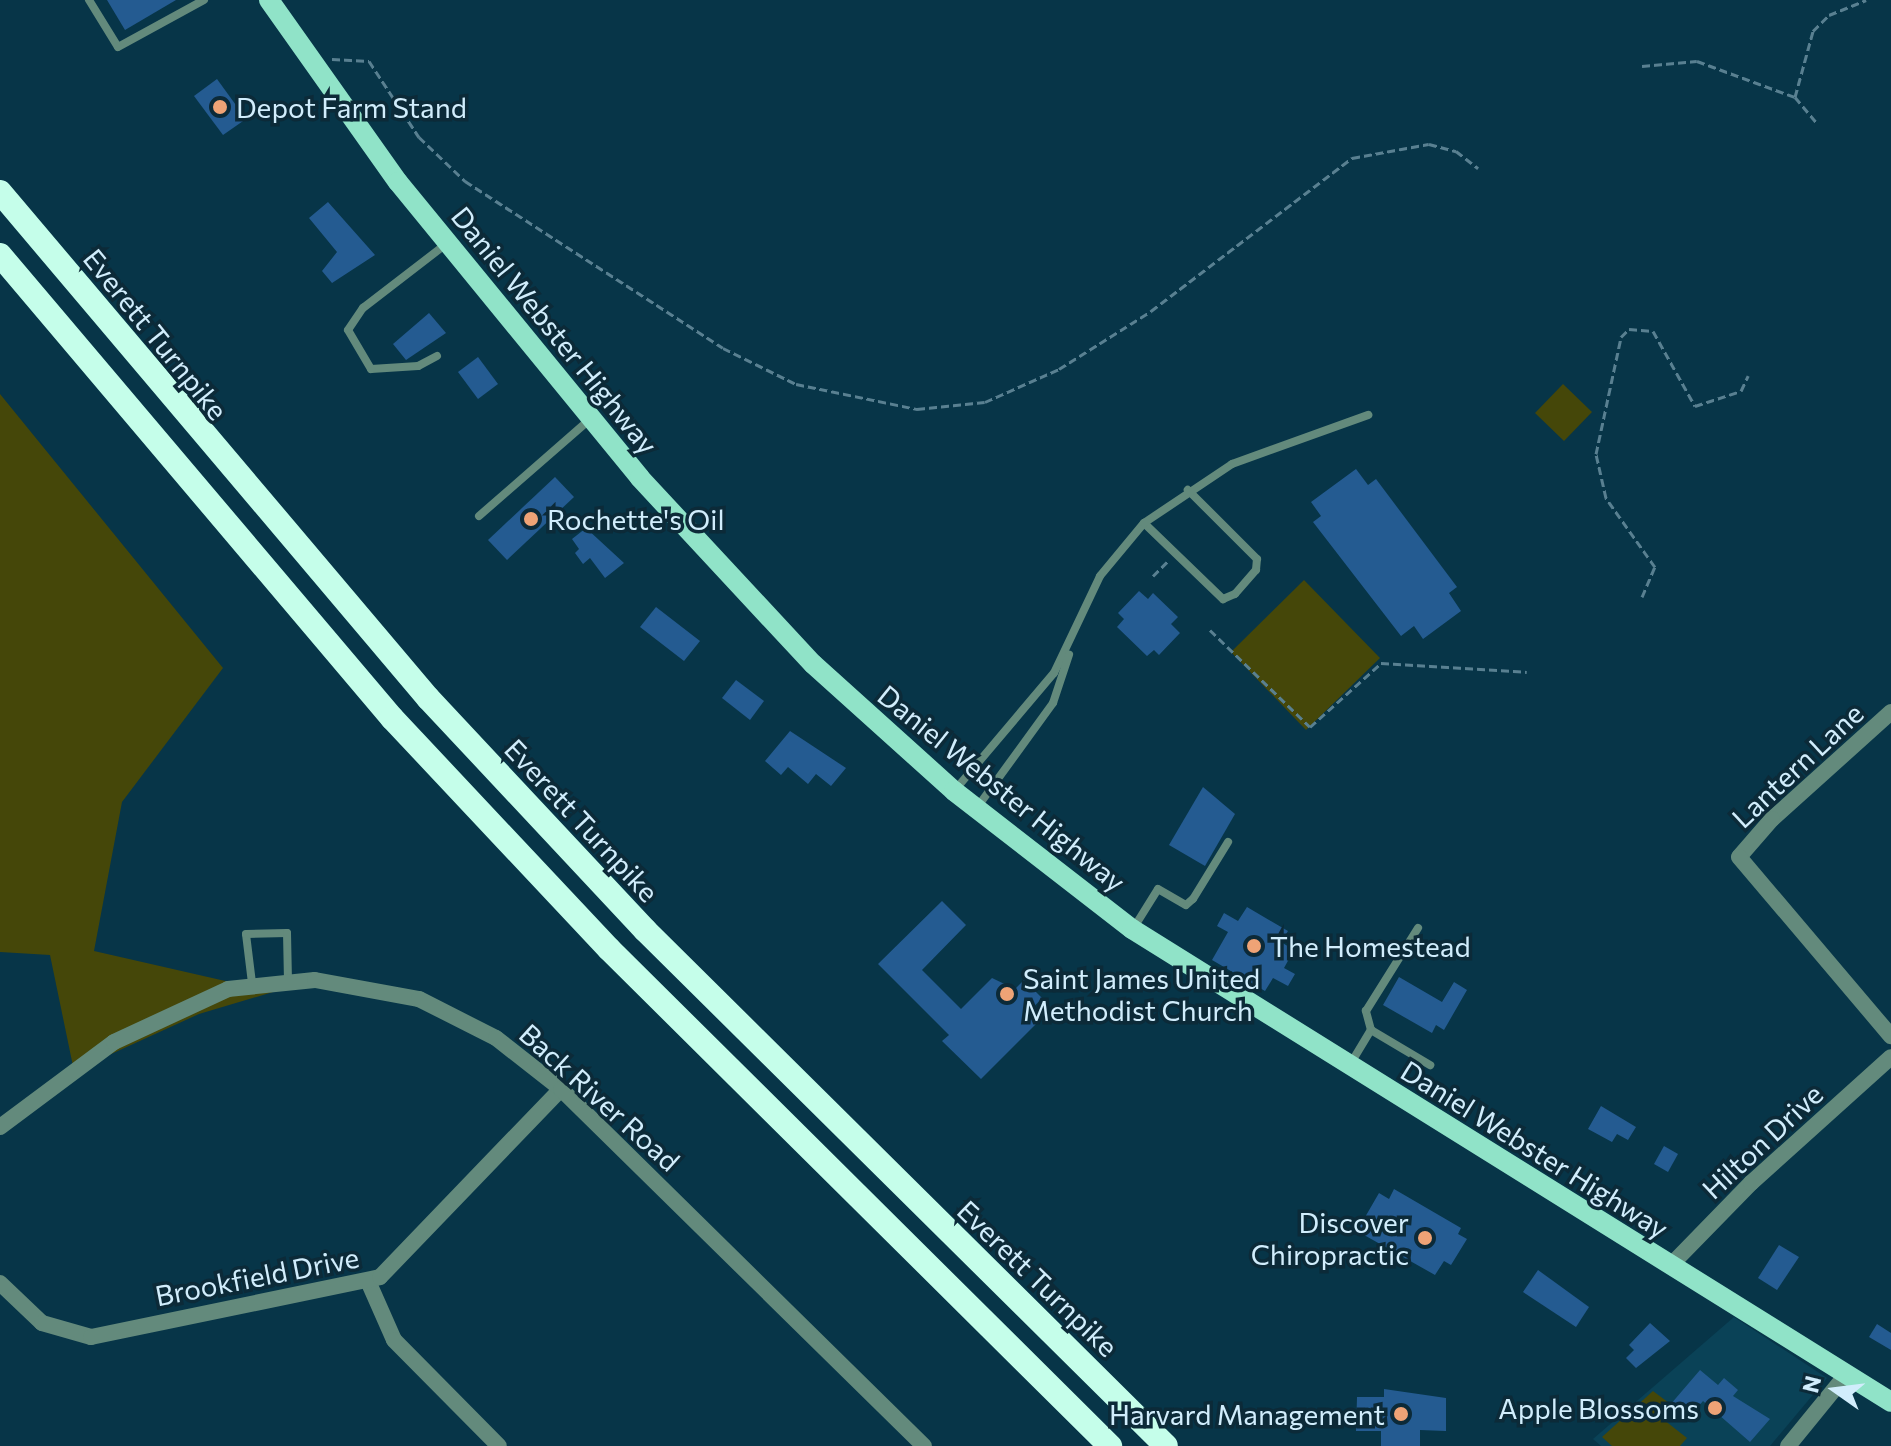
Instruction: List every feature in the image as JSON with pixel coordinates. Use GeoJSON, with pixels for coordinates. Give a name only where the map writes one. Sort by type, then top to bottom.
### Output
{"type":"FeatureCollection","features":[{"type":"Feature","properties":{"kind":"highway","name":"Everett Turnpike"},"geometry":{"type":"LineString","coordinates":[[0,192],[219,458],[428,698],[645,930],[1166,1446]]}},
{"type":"Feature","properties":{"kind":"highway"},"geometry":{"type":"LineString","coordinates":[[0,255],[392,718],[609,949],[1110,1446]]}},
{"type":"Feature","properties":{"kind":"main road","name":"Daniel Webster Highway"},"geometry":{"type":"LineString","coordinates":[[269,0],[314,68],[447,244],[591,419],[753,604],[954,791],[1132,929],[1348,1067],[1891,1402]]}},
{"type":"Feature","properties":{"kind":"street","name":"Lantern Lane"},"geometry":{"type":"LineString","coordinates":[[1891,712],[1772,819],[1739,857],[1891,1036]]}},
{"type":"Feature","properties":{"kind":"street","name":"Back River Road"},"geometry":{"type":"LineString","coordinates":[[0,1127],[114,1042],[190,1003],[252,983],[288,979],[368,986],[439,1007],[496,1038],[561,1089],[924,1446]]}},
{"type":"Feature","properties":{"kind":"street","name":"Hilton Drive"},"geometry":{"type":"LineString","coordinates":[[1671,1265],[1751,1183],[1891,1057]]}},
{"type":"Feature","properties":{"kind":"street","name":"Brookfield Drive"},"geometry":{"type":"LineString","coordinates":[[0,1283],[42,1323],[91,1337],[368,1281],[396,1267],[561,1089]]}},
{"type":"Feature","properties":{"kind":"street"},"geometry":{"type":"LineString","coordinates":[[368,1281],[394,1340],[499,1446]]}},
{"type":"Feature","properties":{"kind":"street"},"geometry":{"type":"LineString","coordinates":[[1788,1446],[1845,1376]]}},
{"type":"Feature","properties":{"kind":"lane"},"geometry":{"type":"LineString","coordinates":[[89,0],[118,47],[204,0]]}},
{"type":"Feature","properties":{"kind":"lane"},"geometry":{"type":"LineString","coordinates":[[437,356],[418,366],[371,369],[348,330],[363,308],[447,244]]}},
{"type":"Feature","properties":{"kind":"lane"},"geometry":{"type":"LineString","coordinates":[[976,809],[1053,703],[1070,646],[1100,576],[1144,523],[1188,490],[1261,450],[1368,415]]}},
{"type":"Feature","properties":{"kind":"lane"},"geometry":{"type":"LineString","coordinates":[[479,516],[591,419]]}},
{"type":"Feature","properties":{"kind":"lane"},"geometry":{"type":"LineString","coordinates":[[1144,523],[1223,599],[1235,594],[1256,570],[1257,559],[1188,490]]}},
{"type":"Feature","properties":{"kind":"lane"},"geometry":{"type":"LineString","coordinates":[[954,791],[1038,696],[1070,646]]}},
{"type":"Feature","properties":{"kind":"lane"},"geometry":{"type":"LineString","coordinates":[[1132,929],[1158,889],[1186,905],[1193,899],[1228,842]]}},
{"type":"Feature","properties":{"kind":"lane"},"geometry":{"type":"LineString","coordinates":[[1418,928],[1366,1011],[1371,1030],[1430,1065]]}},
{"type":"Feature","properties":{"kind":"lane"},"geometry":{"type":"LineString","coordinates":[[252,983],[246,934],[287,933],[288,979]]}},
{"type":"Feature","properties":{"kind":"lane"},"geometry":{"type":"LineString","coordinates":[[1348,1067],[1371,1030]]}},
{"type":"Feature","properties":{"kind":"path"},"geometry":{"type":"LineString","coordinates":[[1795,97],[1813,31],[1829,15],[1866,0]]}},
{"type":"Feature","properties":{"kind":"path"},"geometry":{"type":"LineString","coordinates":[[314,68],[345,55],[369,61],[419,137],[465,181],[723,348],[796,384],[917,409],[985,402],[1059,369],[1151,311],[1352,158],[1429,144],[1456,151],[1478,168]]}},
{"type":"Feature","properties":{"kind":"path"},"geometry":{"type":"LineString","coordinates":[[1642,66],[1685,59],[1795,97],[1816,122]]}},
{"type":"Feature","properties":{"kind":"path"},"geometry":{"type":"LineString","coordinates":[[1642,597],[1655,567],[1606,498],[1596,454],[1621,337],[1629,329],[1653,331],[1695,406],[1741,391],[1748,376]]}},
{"type":"Feature","properties":{"kind":"path"},"geometry":{"type":"LineString","coordinates":[[1153,576],[1168,561]]}},
{"type":"Feature","properties":{"kind":"path"},"geometry":{"type":"LineString","coordinates":[[1210,630],[1310,727],[1381,663],[1527,672]]}},
{"type":"Feature","properties":{"kind":"shaded area"},"geometry":{"type":"Polygon","coordinates":[[[1563,384],[1592,412],[1564,441],[1535,413],[1563,384]]]}},
{"type":"Feature","properties":{"kind":"shaded area"},"geometry":{"type":"Polygon","coordinates":[[[0,394],[223,668],[122,802],[94,951],[273,992],[199,1014],[74,1071],[50,955],[0,952],[0,394]]]}},
{"type":"Feature","properties":{"kind":"shaded area"},"geometry":{"type":"Polygon","coordinates":[[[1304,580],[1380,658],[1306,730],[1231,652],[1304,580]]]}},
{"type":"Feature","properties":{"kind":"shaded area","name":"Apple Blossoms"},"geometry":{"type":"Polygon","coordinates":[[[1734,1317],[1827,1378],[1770,1446],[1601,1446],[1593,1439],[1734,1317]]]}},
{"type":"Feature","properties":{"kind":"shaded area"},"geometry":{"type":"Polygon","coordinates":[[[1653,1391],[1669,1403],[1659,1416],[1687,1438],[1680,1446],[1612,1446],[1602,1437],[1653,1391]]]}},
{"type":"Feature","properties":{"kind":"building"},"geometry":{"type":"Polygon","coordinates":[[[107,0],[176,0],[125,30],[107,0]]]}},
{"type":"Feature","properties":{"kind":"building","name":"Depot Farm Stand"},"geometry":{"type":"Polygon","coordinates":[[[217,79],[246,119],[223,135],[194,96],[217,79]]]}},
{"type":"Feature","properties":{"kind":"building"},"geometry":{"type":"Polygon","coordinates":[[[328,202],[375,255],[332,283],[322,271],[337,252],[309,218],[328,202]]]}},
{"type":"Feature","properties":{"kind":"building"},"geometry":{"type":"Polygon","coordinates":[[[429,313],[446,333],[406,360],[393,344],[429,313]]]}},
{"type":"Feature","properties":{"kind":"building"},"geometry":{"type":"Polygon","coordinates":[[[478,357],[498,384],[478,399],[458,372],[478,357]]]}},
{"type":"Feature","properties":{"kind":"building"},"geometry":{"type":"Polygon","coordinates":[[[1356,469],[1368,485],[1376,479],[1457,587],[1449,593],[1461,611],[1423,639],[1414,626],[1401,636],[1313,522],[1321,516],[1311,502],[1356,469]]]}},
{"type":"Feature","properties":{"kind":"building","name":"Rochette's Oil"},"geometry":{"type":"Polygon","coordinates":[[[555,477],[574,497],[507,560],[488,540],[555,477]]]}},
{"type":"Feature","properties":{"kind":"building"},"geometry":{"type":"Polygon","coordinates":[[[586,528],[624,563],[605,578],[590,558],[583,564],[575,553],[579,549],[572,539],[586,528]]]}},
{"type":"Feature","properties":{"kind":"building"},"geometry":{"type":"Polygon","coordinates":[[[1139,591],[1148,599],[1153,593],[1178,617],[1171,624],[1180,633],[1159,655],[1154,650],[1147,656],[1117,627],[1124,619],[1118,613],[1139,591]]]}},
{"type":"Feature","properties":{"kind":"building"},"geometry":{"type":"Polygon","coordinates":[[[656,607],[700,641],[684,661],[640,627],[656,607]]]}},
{"type":"Feature","properties":{"kind":"building"},"geometry":{"type":"Polygon","coordinates":[[[736,680],[764,701],[750,720],[722,698],[736,680]]]}},
{"type":"Feature","properties":{"kind":"building"},"geometry":{"type":"Polygon","coordinates":[[[790,731],[846,768],[831,786],[816,774],[808,784],[788,767],[781,775],[765,761],[790,731]]]}},
{"type":"Feature","properties":{"kind":"building"},"geometry":{"type":"Polygon","coordinates":[[[1203,787],[1235,814],[1205,866],[1169,845],[1203,787]]]}},
{"type":"Feature","properties":{"kind":"building","name":"Saint James United Methodist Church"},"geometry":{"type":"Polygon","coordinates":[[[942,901],[966,925],[922,970],[961,1009],[992,978],[1015,989],[1024,980],[1042,998],[1030,1011],[1039,1021],[981,1079],[942,1041],[949,1035],[878,964],[942,901]]]}},
{"type":"Feature","properties":{"kind":"building","name":"The Homestead"},"geometry":{"type":"Polygon","coordinates":[[[1247,907],[1288,931],[1281,942],[1294,950],[1284,968],[1295,974],[1288,986],[1273,978],[1265,991],[1212,960],[1228,932],[1217,926],[1224,913],[1238,921],[1247,907]]]}},
{"type":"Feature","properties":{"kind":"building"},"geometry":{"type":"Polygon","coordinates":[[[1399,977],[1442,1002],[1454,982],[1467,990],[1444,1030],[1436,1025],[1432,1033],[1383,1005],[1399,977]]]}},
{"type":"Feature","properties":{"kind":"building"},"geometry":{"type":"Polygon","coordinates":[[[1601,1106],[1636,1127],[1628,1140],[1617,1134],[1612,1142],[1588,1129],[1601,1106]]]}},
{"type":"Feature","properties":{"kind":"building"},"geometry":{"type":"Polygon","coordinates":[[[1664,1146],[1678,1154],[1668,1172],[1654,1164],[1664,1146]]]}},
{"type":"Feature","properties":{"kind":"building"},"geometry":{"type":"Polygon","coordinates":[[[1394,1189],[1461,1228],[1458,1234],[1467,1239],[1451,1265],[1444,1261],[1435,1275],[1357,1231],[1379,1193],[1389,1199],[1394,1189]]]}},
{"type":"Feature","properties":{"kind":"building"},"geometry":{"type":"Polygon","coordinates":[[[1779,1245],[1799,1257],[1777,1290],[1758,1278],[1779,1245]]]}},
{"type":"Feature","properties":{"kind":"building"},"geometry":{"type":"Polygon","coordinates":[[[1538,1270],[1589,1307],[1576,1327],[1523,1292],[1538,1270]]]}},
{"type":"Feature","properties":{"kind":"building"},"geometry":{"type":"Polygon","coordinates":[[[1650,1323],[1670,1341],[1636,1368],[1626,1358],[1634,1350],[1629,1345],[1650,1323]]]}},
{"type":"Feature","properties":{"kind":"building"},"geometry":{"type":"Polygon","coordinates":[[[1877,1324],[1891,1333],[1891,1350],[1869,1337],[1877,1324]]]}},
{"type":"Feature","properties":{"kind":"building"},"geometry":{"type":"Polygon","coordinates":[[[1700,1370],[1718,1385],[1724,1378],[1738,1390],[1733,1396],[1770,1419],[1750,1442],[1703,1401],[1687,1420],[1670,1405],[1700,1370]]]}},
{"type":"Feature","properties":{"kind":"building","name":"Harvard Management"},"geometry":{"type":"Polygon","coordinates":[[[1384,1389],[1446,1398],[1446,1431],[1420,1430],[1420,1446],[1381,1446],[1381,1431],[1356,1431],[1357,1397],[1384,1397],[1384,1389]]]}},
{"type":"Feature","properties":{"kind":"place","name":"Depot Farm Stand"},"geometry":{"type":"Point","coordinates":[220,107]}},
{"type":"Feature","properties":{"kind":"place","name":"Rochette's Oil"},"geometry":{"type":"Point","coordinates":[531,519]}},
{"type":"Feature","properties":{"kind":"place","name":"The Homestead"},"geometry":{"type":"Point","coordinates":[1254,946]}},
{"type":"Feature","properties":{"kind":"place","name":"Saint James United Methodist Church"},"geometry":{"type":"Point","coordinates":[1007,994]}},
{"type":"Feature","properties":{"kind":"place","name":"Discover Chiropractic"},"geometry":{"type":"Point","coordinates":[1425,1238]}},
{"type":"Feature","properties":{"kind":"place","name":"Apple Blossoms"},"geometry":{"type":"Point","coordinates":[1715,1408]}},
{"type":"Feature","properties":{"kind":"place","name":"Harvard Management"},"geometry":{"type":"Point","coordinates":[1401,1414]}}]}
